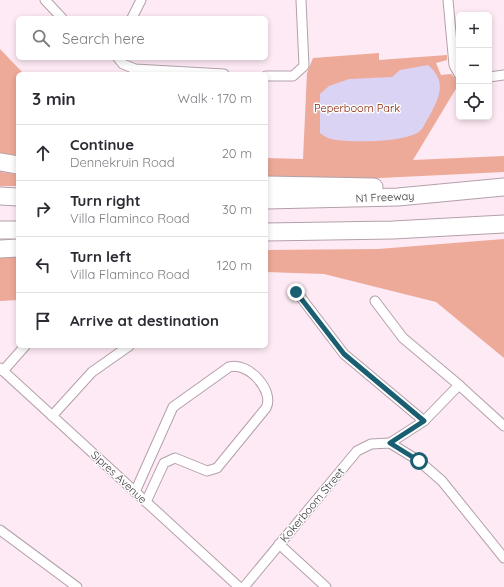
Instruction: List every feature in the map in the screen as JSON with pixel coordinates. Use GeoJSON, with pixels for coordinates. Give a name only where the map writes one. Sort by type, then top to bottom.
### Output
{"type":"FeatureCollection","features":[{"type":"Feature","properties":{"kind":"highway"},"geometry":{"type":"LineString","coordinates":[[0,162],[16,165]]}},
{"type":"Feature","properties":{"kind":"highway"},"geometry":{"type":"LineString","coordinates":[[268,185],[375,187],[398,189],[427,195]]}},
{"type":"Feature","properties":{"kind":"highway","name":"N1 Freeway"},"geometry":{"type":"LineString","coordinates":[[268,200],[340,199],[427,195],[504,186]]}},
{"type":"Feature","properties":{"kind":"highway"},"geometry":{"type":"LineString","coordinates":[[0,196],[16,197]]}},
{"type":"Feature","properties":{"kind":"highway"},"geometry":{"type":"LineString","coordinates":[[268,232],[393,230],[504,224]]}},
{"type":"Feature","properties":{"kind":"highway"},"geometry":{"type":"LineString","coordinates":[[0,230],[16,230]]}},
{"type":"Feature","properties":{"kind":"highway"},"geometry":{"type":"LineString","coordinates":[[0,249],[16,248]]}},
{"type":"Feature","properties":{"kind":"street"},"geometry":{"type":"LineString","coordinates":[[45,0],[60,16]]}},
{"type":"Feature","properties":{"kind":"street"},"geometry":{"type":"LineString","coordinates":[[133,16],[141,0]]}},
{"type":"Feature","properties":{"kind":"street"},"geometry":{"type":"LineString","coordinates":[[268,76],[294,76],[304,66],[301,0]]}},
{"type":"Feature","properties":{"kind":"street"},"geometry":{"type":"LineString","coordinates":[[448,0],[454,65],[456,69]]}},
{"type":"Feature","properties":{"kind":"street"},"geometry":{"type":"LineString","coordinates":[[120,60],[123,64],[135,70],[180,72]]}},
{"type":"Feature","properties":{"kind":"street"},"geometry":{"type":"LineString","coordinates":[[492,77],[504,75]]}},
{"type":"Feature","properties":{"kind":"street"},"geometry":{"type":"LineString","coordinates":[[296,292],[344,354],[424,421]]}},
{"type":"Feature","properties":{"kind":"street"},"geometry":{"type":"LineString","coordinates":[[375,301],[403,338],[488,410],[504,426]]}},
{"type":"Feature","properties":{"kind":"street"},"geometry":{"type":"LineString","coordinates":[[2,369],[23,348]]}},
{"type":"Feature","properties":{"kind":"street"},"geometry":{"type":"LineString","coordinates":[[52,416],[92,372],[126,348]]}},
{"type":"Feature","properties":{"kind":"street"},"geometry":{"type":"LineString","coordinates":[[135,492],[173,407],[229,367],[239,366],[250,372],[267,390],[269,399],[266,408],[217,468],[207,471],[175,458],[164,463],[146,502]]}},
{"type":"Feature","properties":{"kind":"street","name":"Sipres Avenue"},"geometry":{"type":"LineString","coordinates":[[2,369],[239,587]]}},
{"type":"Feature","properties":{"kind":"street"},"geometry":{"type":"LineString","coordinates":[[459,385],[424,421],[390,443],[434,473],[504,558]]}},
{"type":"Feature","properties":{"kind":"street","name":"Kokerboom Street"},"geometry":{"type":"LineString","coordinates":[[244,587],[357,451],[371,444],[390,443]]}},
{"type":"Feature","properties":{"kind":"street"},"geometry":{"type":"LineString","coordinates":[[0,530],[78,587]]}},
{"type":"Feature","properties":{"kind":"street"},"geometry":{"type":"LineString","coordinates":[[279,544],[326,587]]}},
{"type":"Feature","properties":{"kind":"green space"},"geometry":{"type":"Polygon","coordinates":[[[0,49],[22,72],[16,72],[16,156],[0,154],[0,49]]]}},
{"type":"Feature","properties":{"kind":"green space","name":"Peperboom Park"},"geometry":{"type":"Polygon","coordinates":[[[379,53],[379,60],[447,55],[447,60],[436,63],[441,75],[451,74],[456,79],[456,89],[413,160],[504,156],[504,172],[359,179],[268,178],[268,158],[303,159],[307,73],[313,58],[379,53]]]}},
{"type":"Feature","properties":{"kind":"green space"},"geometry":{"type":"Polygon","coordinates":[[[0,172],[16,174],[16,186],[0,186],[0,172]]]}},
{"type":"Feature","properties":{"kind":"green space"},"geometry":{"type":"Polygon","coordinates":[[[504,239],[504,358],[436,302],[324,274],[268,272],[268,250],[378,249],[504,239]]]}},
{"type":"Feature","properties":{"kind":"green space"},"geometry":{"type":"Polygon","coordinates":[[[0,255],[16,255],[16,300],[0,301],[0,255]]]}},
{"type":"Feature","properties":{"kind":"shaded area"},"geometry":{"type":"Polygon","coordinates":[[[428,65],[438,78],[440,90],[436,103],[421,130],[404,137],[378,141],[331,139],[320,133],[320,94],[329,86],[349,79],[392,77],[400,70],[428,65]]]}},
{"type":"Feature","properties":{"kind":"route"},"geometry":{"type":"LineString","coordinates":[[296,292],[344,354],[424,421],[390,443],[419,461]]}}]}
